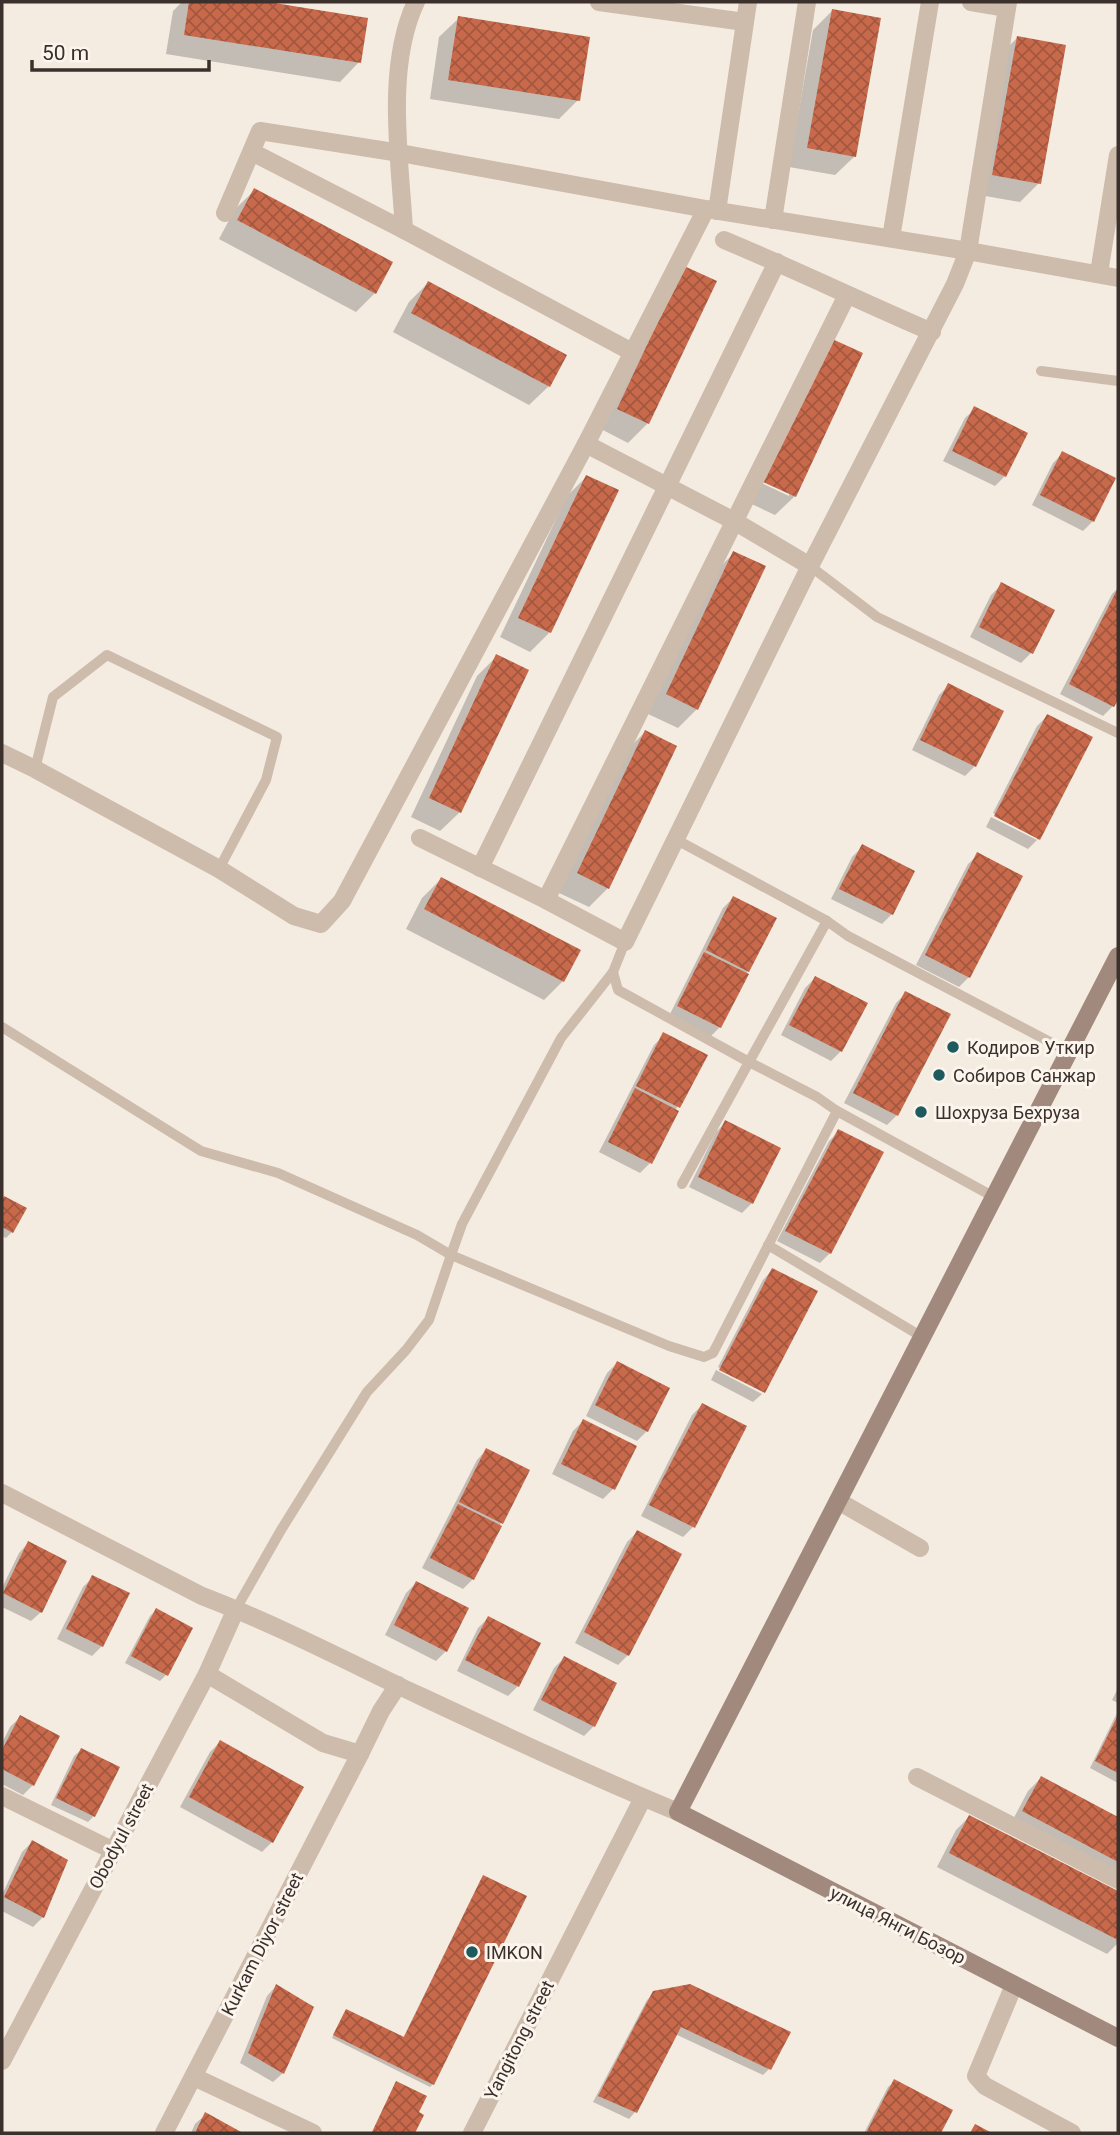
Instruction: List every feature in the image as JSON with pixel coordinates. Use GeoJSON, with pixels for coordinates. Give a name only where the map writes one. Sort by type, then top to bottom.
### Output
{"type":"FeatureCollection","features":[{"type":"Feature","properties":{"kind":"street"},"geometry":{"type":"LineString","coordinates":[[404,230],[397,120],[400,58],[416,2]]}},
{"type":"Feature","properties":{"kind":"street"},"geometry":{"type":"LineString","coordinates":[[599,2],[746,22]]}},
{"type":"Feature","properties":{"kind":"street"},"geometry":{"type":"LineString","coordinates":[[2,753],[219,869],[294,916],[321,924],[342,901],[586,444],[632,352],[712,210],[748,2]]}},
{"type":"Feature","properties":{"kind":"street"},"geometry":{"type":"LineString","coordinates":[[773,220],[807,2]]}},
{"type":"Feature","properties":{"kind":"street"},"geometry":{"type":"LineString","coordinates":[[891,239],[930,2]]}},
{"type":"Feature","properties":{"kind":"street"},"geometry":{"type":"LineString","coordinates":[[420,838],[625,942],[810,566],[932,332],[968,251],[1008,5],[971,2]]}},
{"type":"Feature","properties":{"kind":"street"},"geometry":{"type":"LineString","coordinates":[[225,213],[260,131],[1118,278]]}},
{"type":"Feature","properties":{"kind":"street"},"geometry":{"type":"LineString","coordinates":[[251,152],[632,352]]}},
{"type":"Feature","properties":{"kind":"street"},"geometry":{"type":"LineString","coordinates":[[1099,274],[1118,155]]}},
{"type":"Feature","properties":{"kind":"street"},"geometry":{"type":"LineString","coordinates":[[724,240],[932,332]]}},
{"type":"Feature","properties":{"kind":"street"},"geometry":{"type":"LineString","coordinates":[[480,868],[777,262]]}},
{"type":"Feature","properties":{"kind":"street"},"geometry":{"type":"LineString","coordinates":[[546,900],[847,295]]}},
{"type":"Feature","properties":{"kind":"street"},"geometry":{"type":"LineString","coordinates":[[586,444],[734,521],[810,566]]}},
{"type":"Feature","properties":{"kind":"street"},"geometry":{"type":"LineString","coordinates":[[2,1493],[202,1595],[578,1771],[678,1812],[1118,956]]}},
{"type":"Feature","properties":{"kind":"street"},"geometry":{"type":"LineString","coordinates":[[838,1501],[919,1548]]}},
{"type":"Feature","properties":{"kind":"street","name":"Obodyul street"},"geometry":{"type":"LineString","coordinates":[[2,2060],[206,1674],[236,1609]]}},
{"type":"Feature","properties":{"kind":"street"},"geometry":{"type":"LineString","coordinates":[[206,1674],[323,1743],[360,1754]]}},
{"type":"Feature","properties":{"kind":"street","name":"Kurkam Diyor street"},"geometry":{"type":"LineString","coordinates":[[164,2133],[381,1711],[398,1685]]}},
{"type":"Feature","properties":{"kind":"street"},"geometry":{"type":"LineString","coordinates":[[917,1777],[1118,1880]]}},
{"type":"Feature","properties":{"kind":"street"},"geometry":{"type":"LineString","coordinates":[[2,1796],[114,1851]]}},
{"type":"Feature","properties":{"kind":"street","name":"Yangitong street"},"geometry":{"type":"LineString","coordinates":[[472,2133],[643,1798]]}},
{"type":"Feature","properties":{"kind":"street","name":"улица Янги Бозор"},"geometry":{"type":"LineString","coordinates":[[678,1812],[1118,2038]]}},
{"type":"Feature","properties":{"kind":"street"},"geometry":{"type":"LineString","coordinates":[[1014,1985],[976,2076],[985,2086],[1072,2133]]}},
{"type":"Feature","properties":{"kind":"street"},"geometry":{"type":"LineString","coordinates":[[194,2077],[313,2133]]}},
{"type":"Feature","properties":{"kind":"lane"},"geometry":{"type":"LineString","coordinates":[[1041,371],[1118,381]]}},
{"type":"Feature","properties":{"kind":"lane"},"geometry":{"type":"LineString","coordinates":[[810,566],[877,617],[1118,733]]}},
{"type":"Feature","properties":{"kind":"lane"},"geometry":{"type":"LineString","coordinates":[[35,769],[53,697],[107,655],[277,737],[266,780],[219,869]]}},
{"type":"Feature","properties":{"kind":"lane"},"geometry":{"type":"LineString","coordinates":[[676,839],[827,921],[848,936],[1069,1052]]}},
{"type":"Feature","properties":{"kind":"lane"},"geometry":{"type":"LineString","coordinates":[[682,1184],[827,921]]}},
{"type":"Feature","properties":{"kind":"lane"},"geometry":{"type":"LineString","coordinates":[[236,1609],[281,1530],[368,1392],[429,1320],[462,1224],[561,1038],[613,972],[625,942]]}},
{"type":"Feature","properties":{"kind":"lane"},"geometry":{"type":"LineString","coordinates":[[613,972],[618,990],[817,1097],[837,1111],[994,1198]]}},
{"type":"Feature","properties":{"kind":"lane"},"geometry":{"type":"LineString","coordinates":[[2,1027],[201,1151],[278,1173],[417,1235],[451,1255],[669,1346],[704,1357],[713,1353],[837,1111]]}},
{"type":"Feature","properties":{"kind":"lane"},"geometry":{"type":"LineString","coordinates":[[768,1245],[924,1338]]}},
{"type":"Feature","properties":{"kind":"building"},"geometry":{"type":"Polygon","coordinates":[[[189,2],[268,2],[368,18],[361,63],[184,35],[189,2]]]}},
{"type":"Feature","properties":{"kind":"building"},"geometry":{"type":"Polygon","coordinates":[[[832,9],[881,18],[856,157],[807,148],[832,9]]]}},
{"type":"Feature","properties":{"kind":"building"},"geometry":{"type":"Polygon","coordinates":[[[458,16],[590,37],[580,101],[448,80],[458,16]]]}},
{"type":"Feature","properties":{"kind":"building"},"geometry":{"type":"Polygon","coordinates":[[[1017,36],[1066,45],[1041,184],[992,175],[1017,36]]]}},
{"type":"Feature","properties":{"kind":"building"},"geometry":{"type":"Polygon","coordinates":[[[254,188],[393,262],[376,294],[237,220],[254,188]]]}},
{"type":"Feature","properties":{"kind":"building"},"geometry":{"type":"Polygon","coordinates":[[[684,266],[717,281],[649,424],[617,409],[684,266]]]}},
{"type":"Feature","properties":{"kind":"building"},"geometry":{"type":"Polygon","coordinates":[[[428,281],[567,355],[550,387],[411,313],[428,281]]]}},
{"type":"Feature","properties":{"kind":"building"},"geometry":{"type":"Polygon","coordinates":[[[830,338],[863,353],[796,497],[763,482],[830,338]]]}},
{"type":"Feature","properties":{"kind":"building"},"geometry":{"type":"Polygon","coordinates":[[[974,406],[1028,433],[1006,477],[952,451],[974,406]]]}},
{"type":"Feature","properties":{"kind":"building"},"geometry":{"type":"Polygon","coordinates":[[[1062,451],[1116,478],[1094,522],[1040,495],[1062,451]]]}},
{"type":"Feature","properties":{"kind":"building"},"geometry":{"type":"Polygon","coordinates":[[[586,475],[619,490],[551,633],[518,618],[586,475]]]}},
{"type":"Feature","properties":{"kind":"building"},"geometry":{"type":"Polygon","coordinates":[[[733,551],[766,566],[698,710],[666,694],[733,551]]]}},
{"type":"Feature","properties":{"kind":"building"},"geometry":{"type":"Polygon","coordinates":[[[1001,582],[1055,610],[1033,654],[979,627],[1001,582]]]}},
{"type":"Feature","properties":{"kind":"building"},"geometry":{"type":"Polygon","coordinates":[[[1118,588],[1118,700],[1114,707],[1069,684],[1118,588]]]}},
{"type":"Feature","properties":{"kind":"building"},"geometry":{"type":"Polygon","coordinates":[[[496,654],[529,670],[461,813],[429,798],[496,654]]]}},
{"type":"Feature","properties":{"kind":"building"},"geometry":{"type":"Polygon","coordinates":[[[948,683],[1004,711],[976,767],[920,740],[948,683]]]}},
{"type":"Feature","properties":{"kind":"building"},"geometry":{"type":"Polygon","coordinates":[[[1047,714],[1093,737],[1040,840],[994,816],[1047,714]]]}},
{"type":"Feature","properties":{"kind":"building"},"geometry":{"type":"Polygon","coordinates":[[[645,730],[677,746],[609,889],[577,873],[645,730]]]}},
{"type":"Feature","properties":{"kind":"building"},"geometry":{"type":"Polygon","coordinates":[[[862,844],[915,871],[893,915],[839,889],[862,844]]]}},
{"type":"Feature","properties":{"kind":"building"},"geometry":{"type":"Polygon","coordinates":[[[977,852],[1023,876],[970,978],[925,955],[977,852]]]}},
{"type":"Feature","properties":{"kind":"building"},"geometry":{"type":"Polygon","coordinates":[[[441,877],[581,950],[564,982],[424,909],[441,877]]]}},
{"type":"Feature","properties":{"kind":"building"},"geometry":{"type":"Polygon","coordinates":[[[733,896],[777,918],[749,972],[706,950],[733,896]]]}},
{"type":"Feature","properties":{"kind":"building"},"geometry":{"type":"Polygon","coordinates":[[[704,952],[749,974],[721,1028],[677,1006],[704,952]]]}},
{"type":"Feature","properties":{"kind":"building"},"geometry":{"type":"Polygon","coordinates":[[[815,976],[868,1003],[842,1052],[789,1025],[815,976]]]}},
{"type":"Feature","properties":{"kind":"building"},"geometry":{"type":"Polygon","coordinates":[[[905,991],[951,1014],[898,1116],[853,1093],[905,991]]]}},
{"type":"Feature","properties":{"kind":"building"},"geometry":{"type":"Polygon","coordinates":[[[663,1032],[708,1055],[680,1108],[636,1086],[663,1032]]]}},
{"type":"Feature","properties":{"kind":"building"},"geometry":{"type":"Polygon","coordinates":[[[635,1088],[679,1111],[652,1164],[608,1142],[635,1088]]]}},
{"type":"Feature","properties":{"kind":"building"},"geometry":{"type":"Polygon","coordinates":[[[725,1120],[781,1148],[753,1204],[698,1177],[725,1120]]]}},
{"type":"Feature","properties":{"kind":"building"},"geometry":{"type":"Polygon","coordinates":[[[838,1129],[884,1152],[831,1254],[785,1231],[838,1129]]]}},
{"type":"Feature","properties":{"kind":"building"},"geometry":{"type":"Polygon","coordinates":[[[4,1196],[27,1208],[13,1233],[2,1227],[4,1196]]]}},
{"type":"Feature","properties":{"kind":"building"},"geometry":{"type":"Polygon","coordinates":[[[772,1268],[818,1291],[765,1393],[719,1370],[772,1268]]]}},
{"type":"Feature","properties":{"kind":"building"},"geometry":{"type":"Polygon","coordinates":[[[617,1361],[670,1388],[648,1432],[595,1405],[617,1361]]]}},
{"type":"Feature","properties":{"kind":"building"},"geometry":{"type":"Polygon","coordinates":[[[702,1403],[747,1426],[695,1528],[649,1505],[702,1403]]]}},
{"type":"Feature","properties":{"kind":"building"},"geometry":{"type":"Polygon","coordinates":[[[583,1419],[637,1446],[615,1490],[561,1464],[583,1419]]]}},
{"type":"Feature","properties":{"kind":"building"},"geometry":{"type":"Polygon","coordinates":[[[486,1448],[530,1470],[503,1524],[459,1502],[486,1448]]]}},
{"type":"Feature","properties":{"kind":"building"},"geometry":{"type":"Polygon","coordinates":[[[458,1504],[502,1526],[474,1580],[430,1558],[458,1504]]]}},
{"type":"Feature","properties":{"kind":"building"},"geometry":{"type":"Polygon","coordinates":[[[637,1530],[682,1554],[629,1656],[584,1632],[637,1530]]]}},
{"type":"Feature","properties":{"kind":"building"},"geometry":{"type":"Polygon","coordinates":[[[28,1541],[67,1561],[42,1613],[3,1593],[28,1541]]]}},
{"type":"Feature","properties":{"kind":"building"},"geometry":{"type":"Polygon","coordinates":[[[92,1575],[130,1593],[103,1647],[66,1629],[92,1575]]]}},
{"type":"Feature","properties":{"kind":"building"},"geometry":{"type":"Polygon","coordinates":[[[416,1581],[469,1608],[447,1652],[394,1625],[416,1581]]]}},
{"type":"Feature","properties":{"kind":"building"},"geometry":{"type":"Polygon","coordinates":[[[156,1608],[193,1628],[168,1676],[131,1656],[156,1608]]]}},
{"type":"Feature","properties":{"kind":"building"},"geometry":{"type":"Polygon","coordinates":[[[488,1616],[541,1643],[519,1687],[465,1660],[488,1616]]]}},
{"type":"Feature","properties":{"kind":"building"},"geometry":{"type":"Polygon","coordinates":[[[564,1656],[617,1683],[595,1727],[541,1700],[564,1656]]]}},
{"type":"Feature","properties":{"kind":"building"},"geometry":{"type":"Polygon","coordinates":[[[20,1715],[60,1736],[34,1786],[2,1769],[2,1750],[20,1715]]]}},
{"type":"Feature","properties":{"kind":"building"},"geometry":{"type":"Polygon","coordinates":[[[1118,1715],[1118,1773],[1095,1761],[1118,1715]]]}},
{"type":"Feature","properties":{"kind":"building"},"geometry":{"type":"Polygon","coordinates":[[[220,1740],[304,1787],[273,1843],[189,1797],[220,1740]]]}},
{"type":"Feature","properties":{"kind":"building"},"geometry":{"type":"Polygon","coordinates":[[[81,1748],[120,1767],[95,1817],[56,1798],[81,1748]]]}},
{"type":"Feature","properties":{"kind":"building"},"geometry":{"type":"Polygon","coordinates":[[[1041,1776],[1118,1817],[1118,1862],[1022,1811],[1041,1776]]]}},
{"type":"Feature","properties":{"kind":"building"},"geometry":{"type":"Polygon","coordinates":[[[969,1815],[1118,1891],[1118,1940],[949,1853],[969,1815]]]}},
{"type":"Feature","properties":{"kind":"building"},"geometry":{"type":"Polygon","coordinates":[[[32,1840],[68,1860],[44,1918],[4,1897],[32,1840]]]}},
{"type":"Feature","properties":{"kind":"building","name":"IMKON"},"geometry":{"type":"Polygon","coordinates":[[[483,1875],[527,1896],[434,2085],[333,2035],[346,2009],[404,2037],[483,1875]]]}},
{"type":"Feature","properties":{"kind":"building"},"geometry":{"type":"Polygon","coordinates":[[[276,1984],[314,2007],[284,2074],[248,2053],[276,1984]]]}},
{"type":"Feature","properties":{"kind":"building"},"geometry":{"type":"Polygon","coordinates":[[[690,1984],[791,2032],[771,2070],[681,2027],[637,2113],[598,2096],[653,1991],[690,1984]]]}},
{"type":"Feature","properties":{"kind":"building"},"geometry":{"type":"Polygon","coordinates":[[[894,2079],[953,2110],[941,2133],[866,2133],[894,2079]]]}},
{"type":"Feature","properties":{"kind":"building"},"geometry":{"type":"Polygon","coordinates":[[[396,2081],[427,2096],[419,2112],[424,2115],[415,2133],[374,2133],[372,2132],[396,2081]]]}},
{"type":"Feature","properties":{"kind":"building"},"geometry":{"type":"Polygon","coordinates":[[[205,2112],[243,2133],[195,2133],[205,2112]]]}},
{"type":"Feature","properties":{"kind":"building"},"geometry":{"type":"Polygon","coordinates":[[[975,2124],[992,2133],[970,2133],[975,2124]]]}},
{"type":"Feature","properties":{"kind":"place","name":"Кодиров Уткир"},"geometry":{"type":"Point","coordinates":[953,1047]}},
{"type":"Feature","properties":{"kind":"place","name":"Собиров Санжар"},"geometry":{"type":"Point","coordinates":[939,1075]}},
{"type":"Feature","properties":{"kind":"place","name":"Шохруза Бехруза"},"geometry":{"type":"Point","coordinates":[921,1112]}},
{"type":"Feature","properties":{"kind":"place","name":"IMKON"},"geometry":{"type":"Point","coordinates":[472,1952]}}]}
